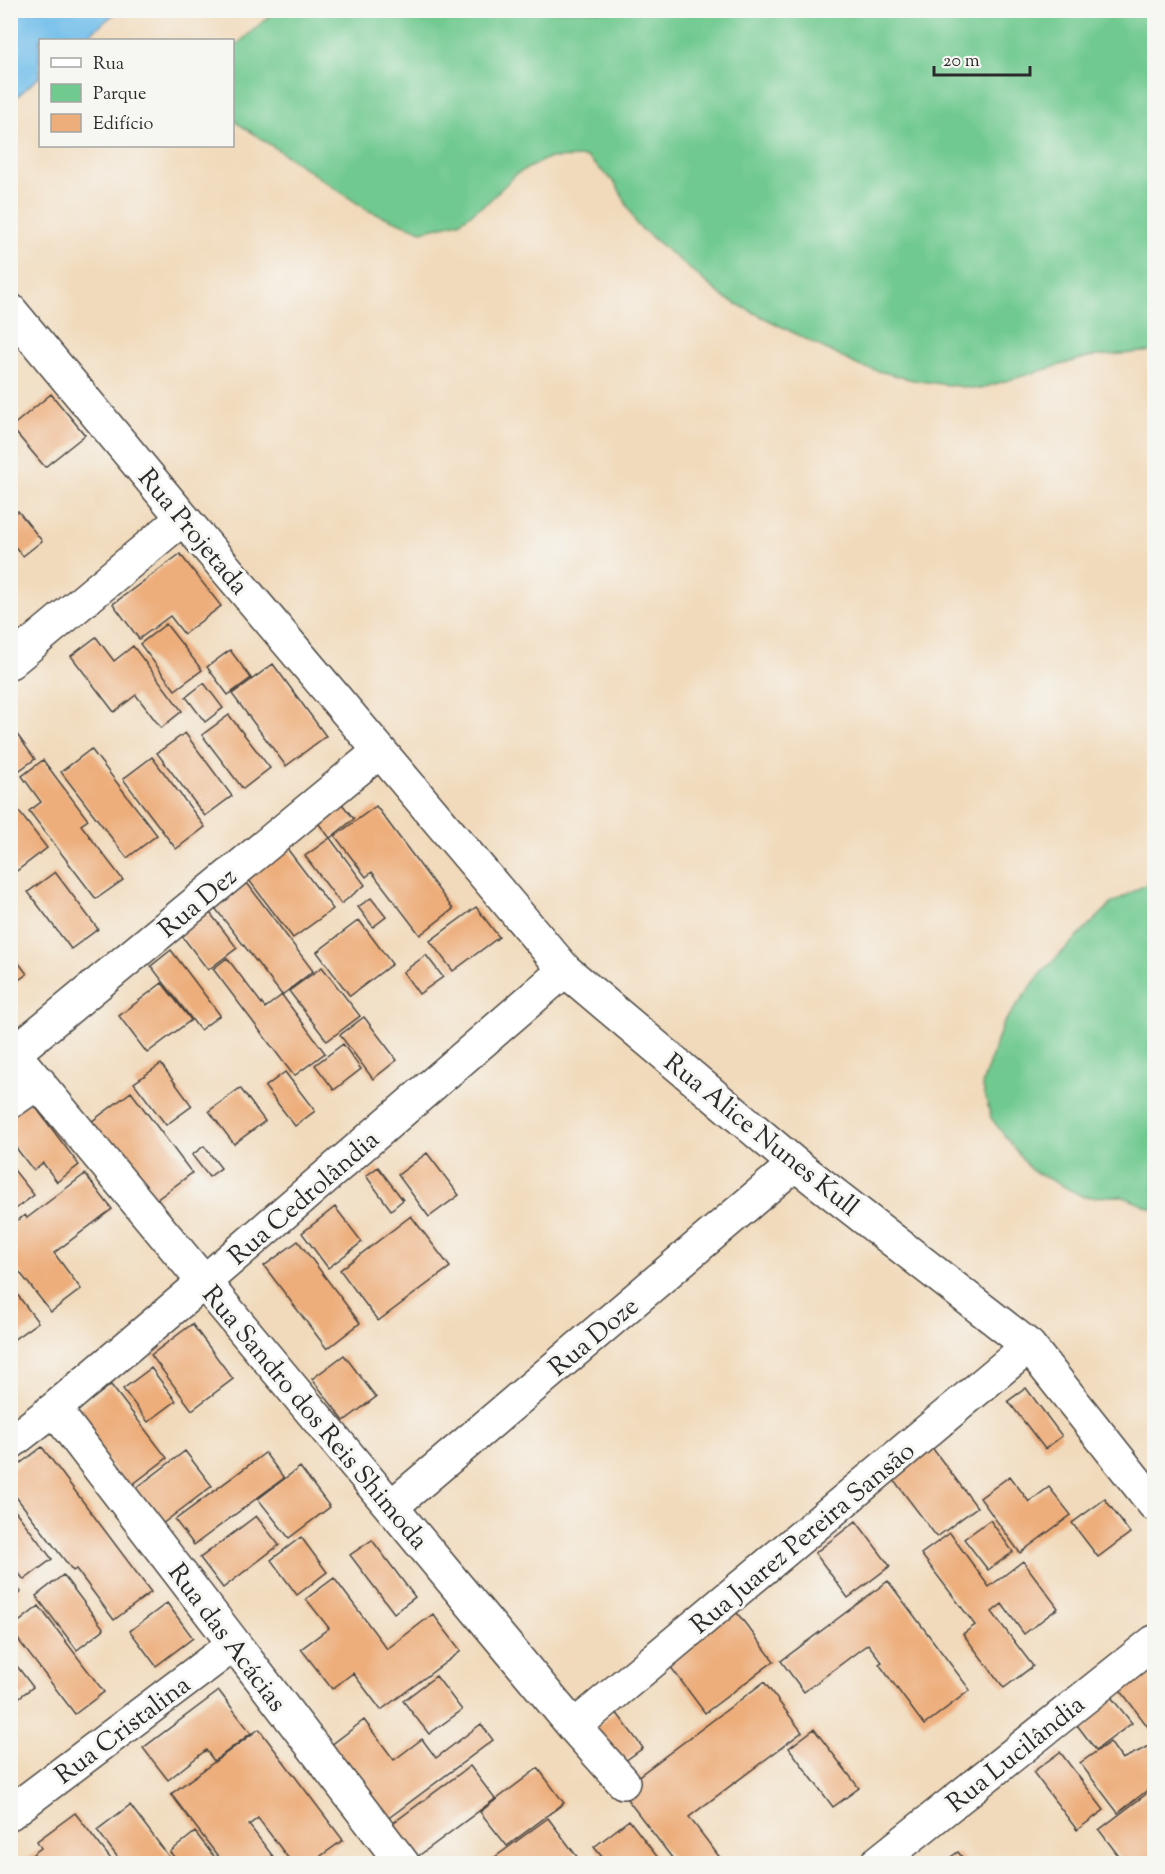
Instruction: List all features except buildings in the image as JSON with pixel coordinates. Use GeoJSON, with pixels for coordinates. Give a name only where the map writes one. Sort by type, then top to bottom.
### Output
{"type":"FeatureCollection","features":[{"type":"Feature","properties":{"kind":"street","name":"Rua Projetada"},"geometry":{"type":"LineString","coordinates":[[10,310],[380,751]]}},
{"type":"Feature","properties":{"kind":"street"},"geometry":{"type":"LineString","coordinates":[[10,662],[183,518]]}},
{"type":"Feature","properties":{"kind":"street","name":"Rua Alice Nunes Kull"},"geometry":{"type":"LineString","coordinates":[[380,751],[565,970],[795,1164],[1029,1346],[1155,1504]]}},
{"type":"Feature","properties":{"kind":"street","name":"Rua Dez"},"geometry":{"type":"LineString","coordinates":[[12,1051],[380,751]]}},
{"type":"Feature","properties":{"kind":"street","name":"Rua Cedrolândia"},"geometry":{"type":"LineString","coordinates":[[10,1443],[54,1409],[204,1282],[565,970]]}},
{"type":"Feature","properties":{"kind":"street","name":"Rua Sandro dos Reis Shimoda"},"geometry":{"type":"LineString","coordinates":[[12,1051],[574,1727],[624,1782]]}},
{"type":"Feature","properties":{"kind":"street"},"geometry":{"type":"LineString","coordinates":[[10,1102],[39,1082]]}},
{"type":"Feature","properties":{"kind":"street","name":"Rua Doze"},"geometry":{"type":"LineString","coordinates":[[391,1507],[795,1164]]}},
{"type":"Feature","properties":{"kind":"street","name":"Rua Juarez Pereira Sansão"},"geometry":{"type":"LineString","coordinates":[[574,1727],[1029,1346]]}},
{"type":"Feature","properties":{"kind":"street","name":"Rua das Acácias"},"geometry":{"type":"LineString","coordinates":[[54,1409],[233,1645],[403,1863]]}},
{"type":"Feature","properties":{"kind":"street","name":"Rua Lucilândia"},"geometry":{"type":"LineString","coordinates":[[876,1863],[1155,1642]]}},
{"type":"Feature","properties":{"kind":"street","name":"Rua Cristalina"},"geometry":{"type":"LineString","coordinates":[[10,1813],[233,1645]]}},
{"type":"Feature","properties":{"kind":"green space"},"geometry":{"type":"Polygon","coordinates":[[[275,11],[1154,11],[1154,351],[1088,357],[978,389],[913,380],[859,366],[725,298],[637,225],[616,184],[587,157],[548,158],[516,174],[488,202],[459,222],[422,231],[369,211],[234,121],[234,47],[275,11]]]}},
{"type":"Feature","properties":{"kind":"green space"},"geometry":{"type":"Polygon","coordinates":[[[1154,880],[1154,1210],[1122,1196],[1084,1197],[1031,1170],[991,1118],[982,1084],[1003,1024],[1041,973],[1112,903],[1154,880]]]}},
{"type":"Feature","properties":{"kind":"water"},"geometry":{"type":"Polygon","coordinates":[[[11,10],[118,10],[83,39],[39,39],[39,77],[11,102],[11,10]]]}}]}
